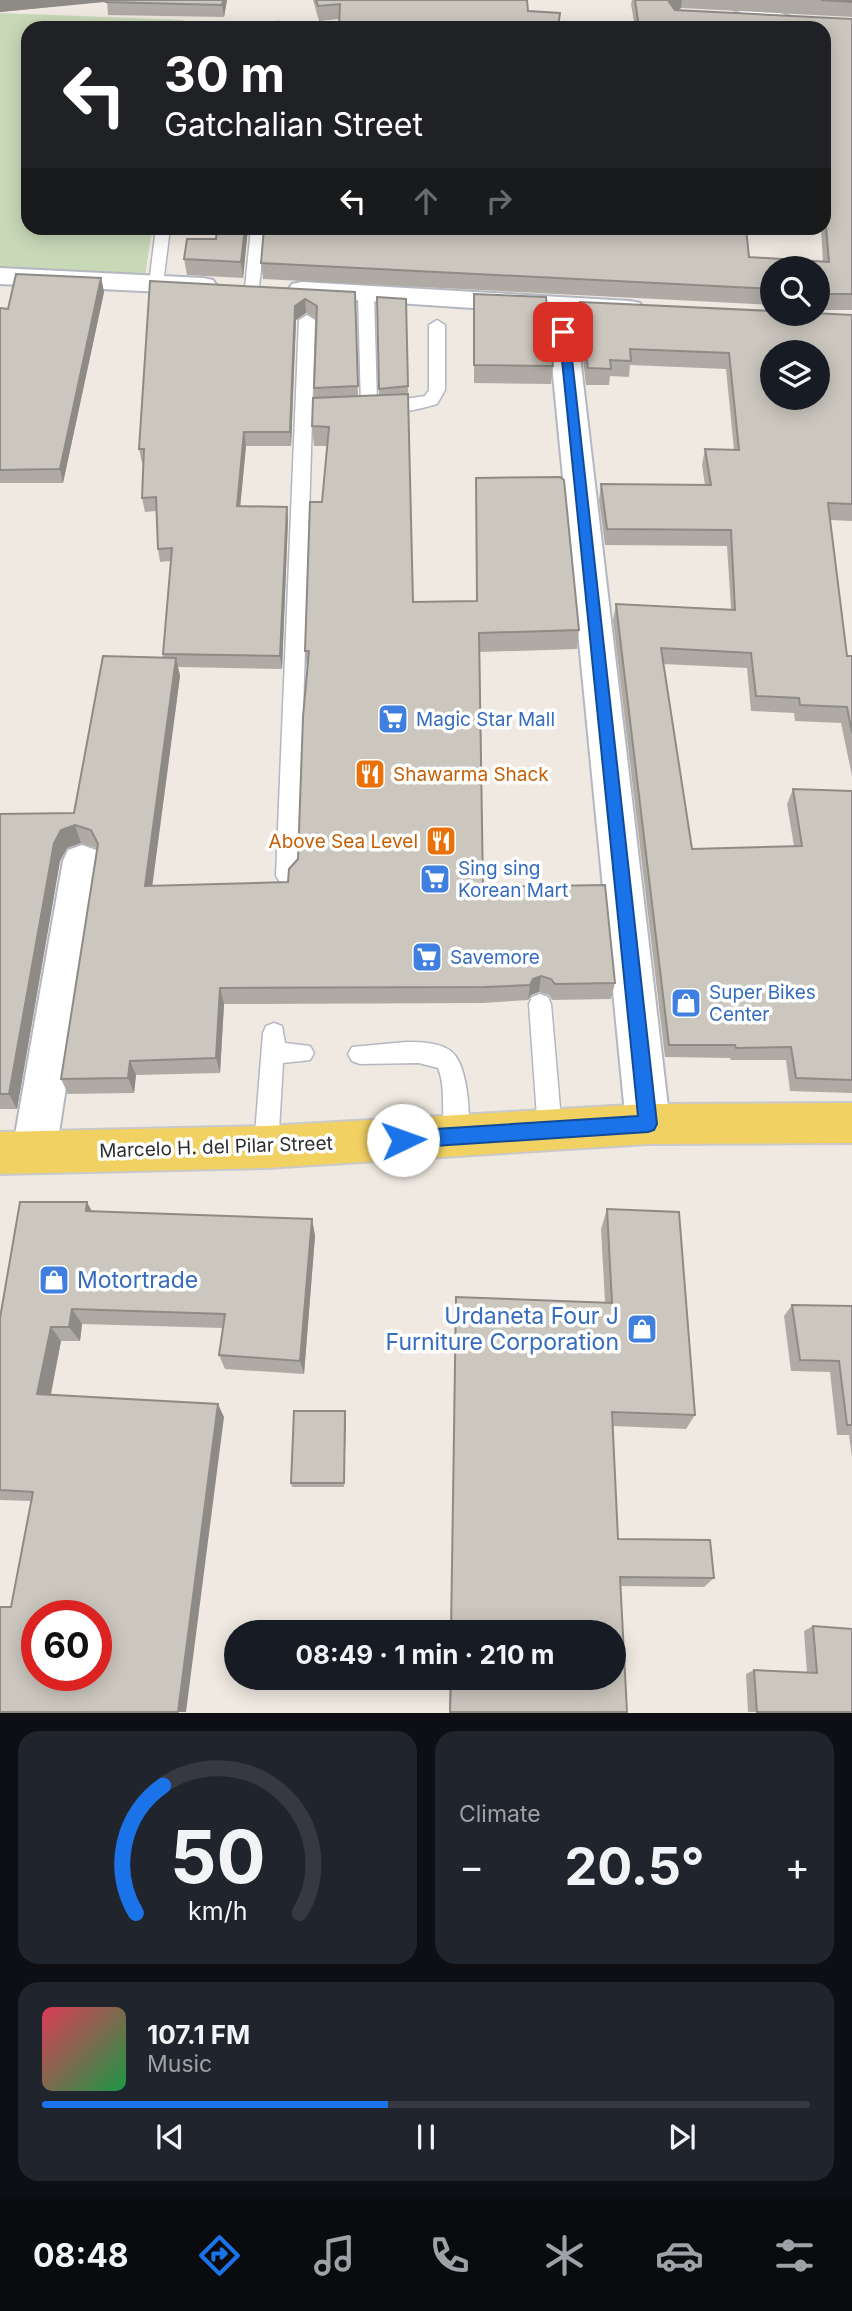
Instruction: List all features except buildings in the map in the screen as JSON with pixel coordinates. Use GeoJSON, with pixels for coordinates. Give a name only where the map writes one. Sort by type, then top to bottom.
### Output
{"type":"FeatureCollection","features":[{"type":"Feature","properties":{"kind":"main road","name":"Marcelo H. del Pilar Street"},"geometry":{"type":"LineString","coordinates":[[17,1153],[266,1147],[648,1124],[852,1123]]}},
{"type":"Feature","properties":{"kind":"street"},"geometry":{"type":"LineString","coordinates":[[730,10],[777,21]]}},
{"type":"Feature","properties":{"kind":"street"},"geometry":{"type":"LineString","coordinates":[[0,276],[651,310]]}},
{"type":"Feature","properties":{"kind":"street"},"geometry":{"type":"LineString","coordinates":[[560,305],[648,1124]]}},
{"type":"Feature","properties":{"kind":"street"},"geometry":{"type":"LineString","coordinates":[[17,1153],[82,861]]}},
{"type":"Feature","properties":{"kind":"lane"},"geometry":{"type":"LineString","coordinates":[[156,284],[162,235]]}},
{"type":"Feature","properties":{"kind":"lane"},"geometry":{"type":"LineString","coordinates":[[251,288],[257,235]]}},
{"type":"Feature","properties":{"kind":"lane"},"geometry":{"type":"LineString","coordinates":[[366,294],[363,407],[413,405],[431,400],[437,390],[437,325]]}},
{"type":"Feature","properties":{"kind":"lane"},"geometry":{"type":"LineString","coordinates":[[288,876],[310,410],[307,320]]}},
{"type":"Feature","properties":{"kind":"lane"},"geometry":{"type":"LineString","coordinates":[[540,1004],[550,1131]]}},
{"type":"Feature","properties":{"kind":"lane"},"geometry":{"type":"LineString","coordinates":[[266,1147],[273,1043],[302,1053]]}},
{"type":"Feature","properties":{"kind":"lane"},"geometry":{"type":"LineString","coordinates":[[360,1054],[434,1053],[446,1061],[452,1072],[457,1136]]}},
{"type":"Feature","properties":{"kind":"green space"},"geometry":{"type":"Polygon","coordinates":[[[0,13],[184,20],[21,21],[21,235],[151,235],[145,277],[0,273],[0,13]]]}},
{"type":"Feature","properties":{"kind":"place","name":"Magic Star Mall"},"geometry":{"type":"Point","coordinates":[393,719]}},
{"type":"Feature","properties":{"kind":"place","name":"Shawarma Shack"},"geometry":{"type":"Point","coordinates":[370,774]}},
{"type":"Feature","properties":{"kind":"place","name":"Above Sea Level"},"geometry":{"type":"Point","coordinates":[441,841]}},
{"type":"Feature","properties":{"kind":"place","name":"Sing sing Korean Mart"},"geometry":{"type":"Point","coordinates":[435,879]}},
{"type":"Feature","properties":{"kind":"place","name":"Savemore"},"geometry":{"type":"Point","coordinates":[427,957]}},
{"type":"Feature","properties":{"kind":"place","name":"Super Bikes Center"},"geometry":{"type":"Point","coordinates":[686,1003]}},
{"type":"Feature","properties":{"kind":"place","name":"Motortrade"},"geometry":{"type":"Point","coordinates":[54,1280]}},
{"type":"Feature","properties":{"kind":"place","name":"Urdaneta Four J Furniture Corporation"},"geometry":{"type":"Point","coordinates":[642,1329]}},
{"type":"Feature","properties":{"kind":"route"},"geometry":{"type":"LineString","coordinates":[[403,1140],[648,1124],[563,332]]}}]}
